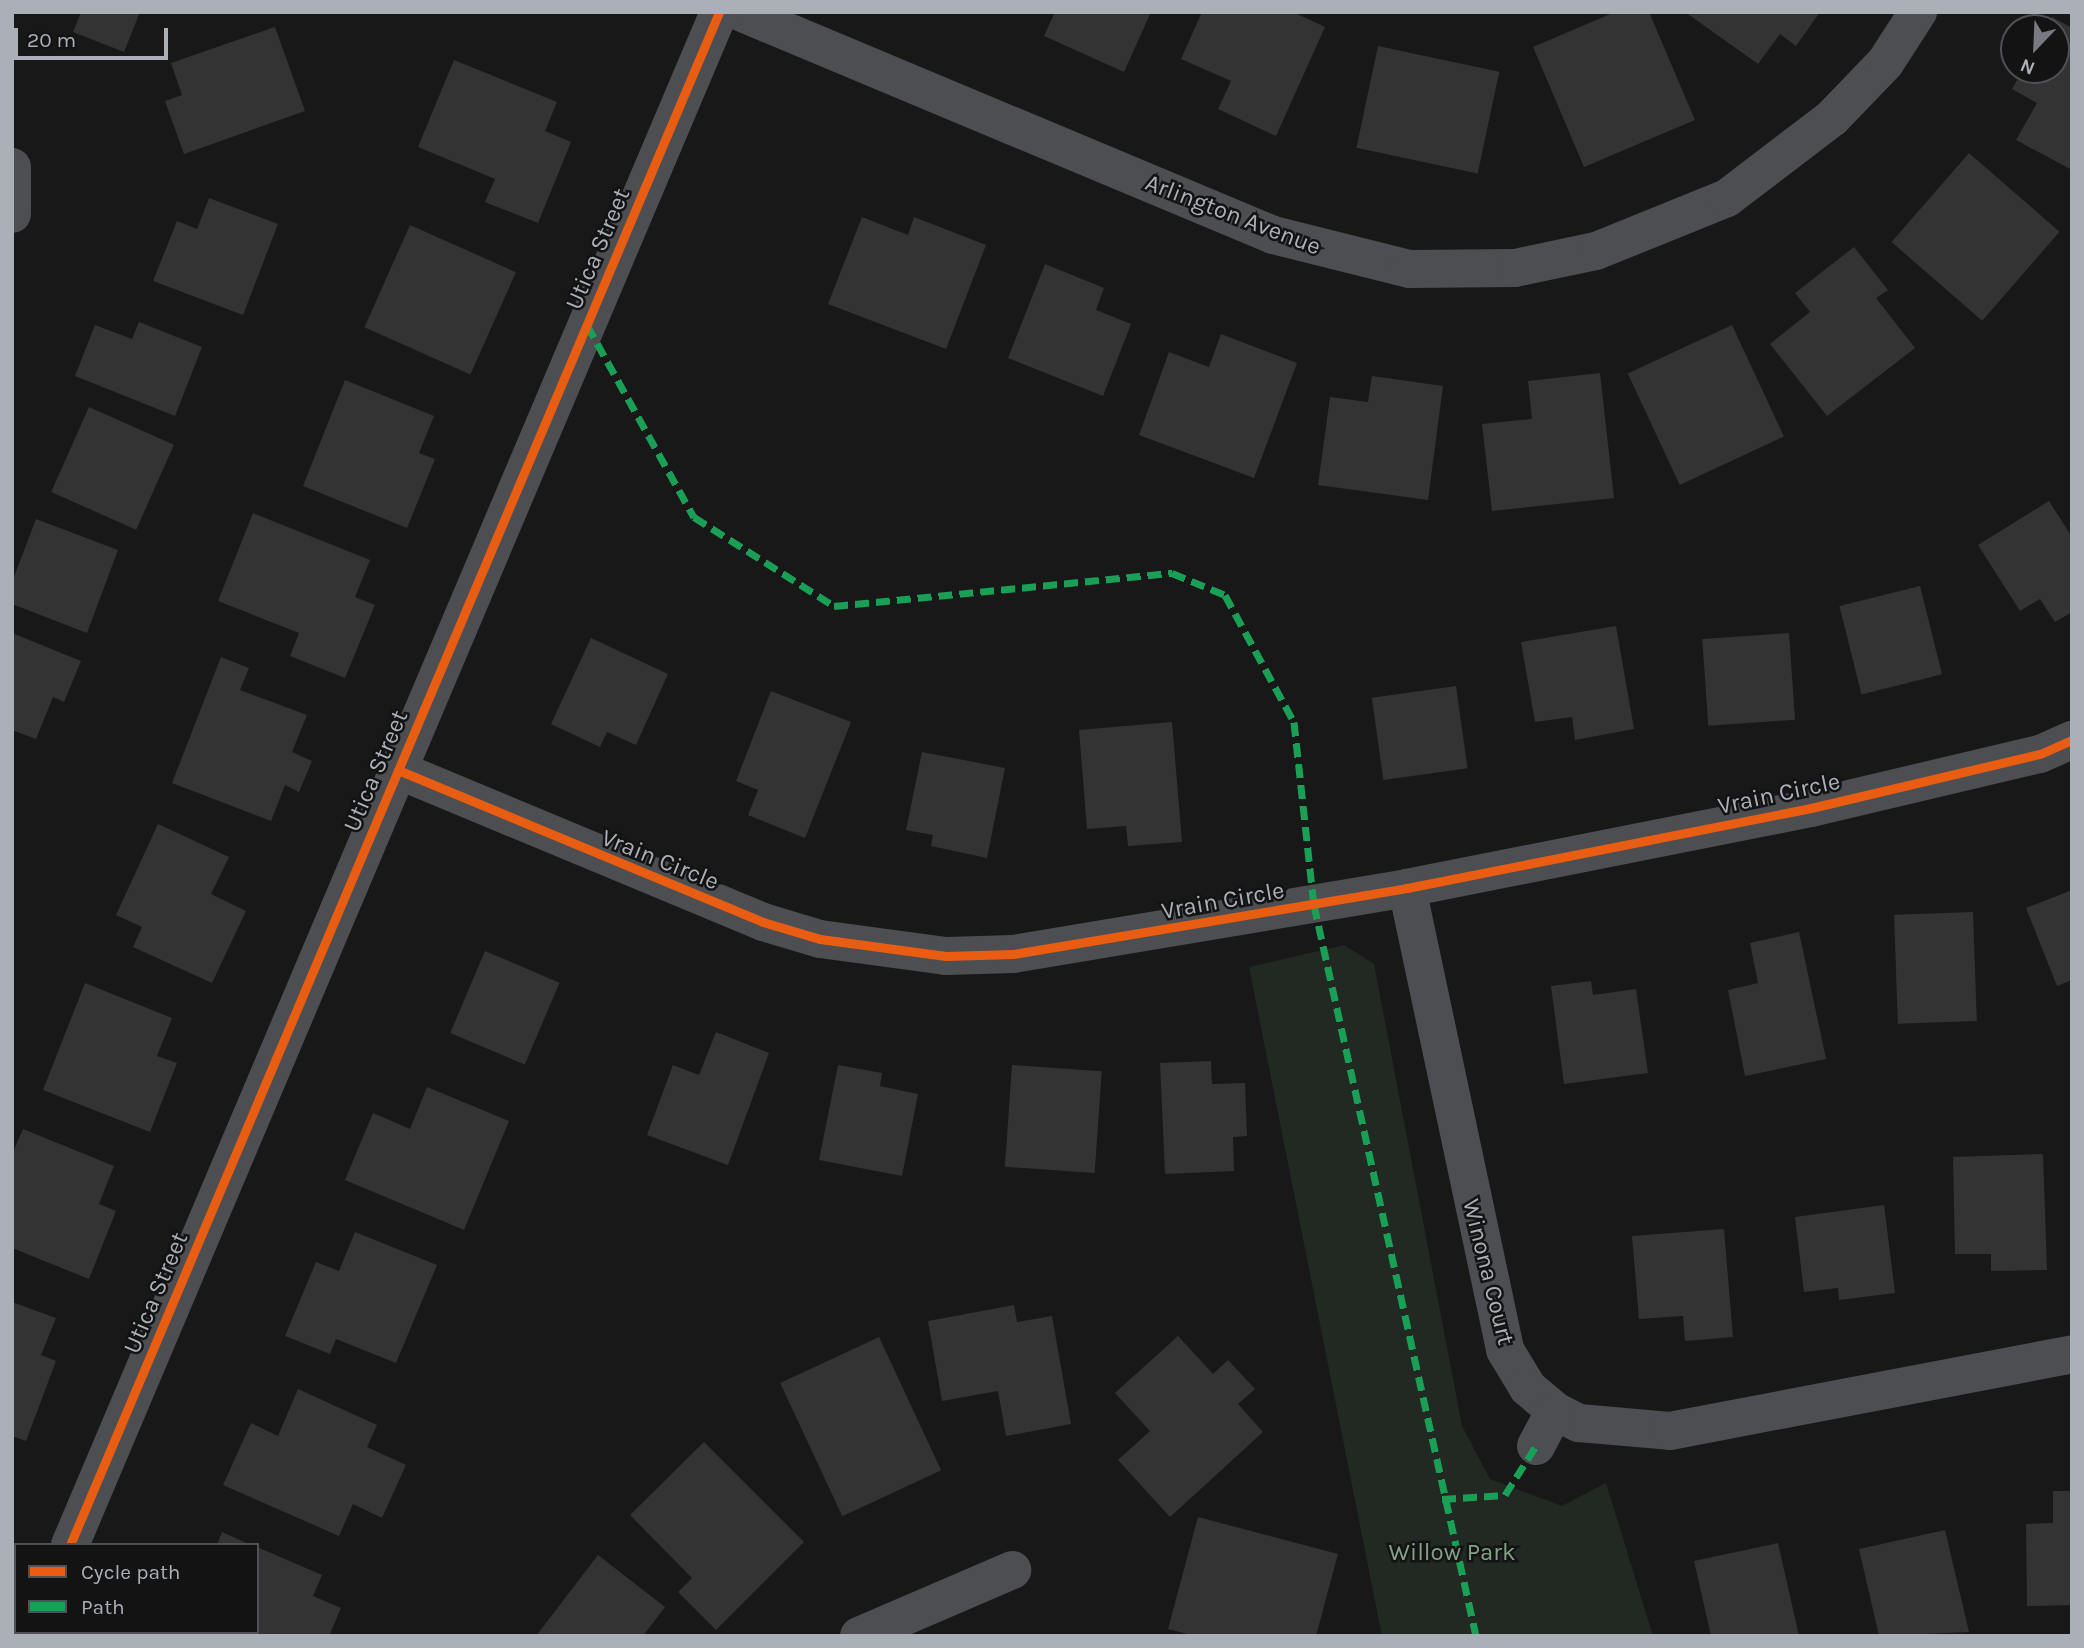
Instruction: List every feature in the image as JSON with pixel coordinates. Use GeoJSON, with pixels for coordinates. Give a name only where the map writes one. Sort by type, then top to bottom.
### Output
{"type":"FeatureCollection","features":[{"type":"Feature","properties":{"kind":"street","name":"Utica Street"},"geometry":{"type":"LineString","coordinates":[[71,1543],[719,12]]}},
{"type":"Feature","properties":{"kind":"street","name":"Arlington Avenue"},"geometry":{"type":"LineString","coordinates":[[740,12],[1273,234],[1409,269],[1515,268],[1596,251],[1727,198],[1832,118],[1885,63],[1918,12]]}},
{"type":"Feature","properties":{"kind":"street"},"geometry":{"type":"LineString","coordinates":[[12,167],[12,214]]}},
{"type":"Feature","properties":{"kind":"street","name":"Vrain Circle"},"geometry":{"type":"LineString","coordinates":[[398,770],[763,922],[896,952],[1013,954],[1407,888],[1811,808],[2040,754],[2072,740]]}},
{"type":"Feature","properties":{"kind":"street","name":"Winona Court"},"geometry":{"type":"LineString","coordinates":[[1407,888],[1504,1350],[1528,1388],[1555,1411],[1579,1423],[1670,1431],[2072,1354]]}},
{"type":"Feature","properties":{"kind":"street"},"geometry":{"type":"LineString","coordinates":[[1536,1446],[1555,1411]]}},
{"type":"Feature","properties":{"kind":"street"},"geometry":{"type":"LineString","coordinates":[[859,1636],[1012,1570]]}},
{"type":"Feature","properties":{"kind":"green space","name":"Willow Park"},"geometry":{"type":"Polygon","coordinates":[[[1344,945],[1374,964],[1462,1426],[1490,1479],[1562,1506],[1606,1483],[1653,1636],[1382,1636],[1249,967],[1344,945]]]}},
{"type":"Feature","properties":{"kind":"building"},"geometry":{"type":"Polygon","coordinates":[[[81,12],[140,12],[124,52],[73,32],[81,12]]]}},
{"type":"Feature","properties":{"kind":"building"},"geometry":{"type":"Polygon","coordinates":[[[1055,12],[1151,12],[1124,72],[1044,36],[1055,12]]]}},
{"type":"Feature","properties":{"kind":"building"},"geometry":{"type":"Polygon","coordinates":[[[1202,12],[1293,12],[1325,27],[1276,136],[1218,109],[1231,81],[1181,59],[1202,12]]]}},
{"type":"Feature","properties":{"kind":"building"},"geometry":{"type":"Polygon","coordinates":[[[1615,12],[1649,12],[1695,120],[1584,167],[1533,47],[1615,12]]]}},
{"type":"Feature","properties":{"kind":"building"},"geometry":{"type":"Polygon","coordinates":[[[1685,12],[1820,12],[1796,46],[1780,34],[1758,64],[1685,12]]]}},
{"type":"Feature","properties":{"kind":"building"},"geometry":{"type":"Polygon","coordinates":[[[275,27],[305,111],[184,154],[165,101],[182,95],[171,63],[275,27]]]}},
{"type":"Feature","properties":{"kind":"building"},"geometry":{"type":"Polygon","coordinates":[[[2070,27],[2072,28],[2072,170],[2016,140],[2037,103],[2012,89],[2015,84],[2070,84],[2070,27]]]}},
{"type":"Feature","properties":{"kind":"building"},"geometry":{"type":"Polygon","coordinates":[[[1378,46],[1499,72],[1478,174],[1356,148],[1378,46]]]}},
{"type":"Feature","properties":{"kind":"building"},"geometry":{"type":"Polygon","coordinates":[[[454,60],[557,102],[545,131],[571,142],[538,223],[485,202],[495,179],[418,147],[454,60]]]}},
{"type":"Feature","properties":{"kind":"building"},"geometry":{"type":"Polygon","coordinates":[[[1969,153],[2060,232],[1982,321],[1892,242],[1969,153]]]}},
{"type":"Feature","properties":{"kind":"building"},"geometry":{"type":"Polygon","coordinates":[[[209,198],[278,224],[243,315],[153,281],[177,221],[197,229],[209,198]]]}},
{"type":"Feature","properties":{"kind":"building"},"geometry":{"type":"Polygon","coordinates":[[[862,217],[908,235],[914,217],[986,245],[946,349],[828,304],[862,217]]]}},
{"type":"Feature","properties":{"kind":"building"},"geometry":{"type":"Polygon","coordinates":[[[410,225],[516,272],[470,374],[364,327],[410,225]]]}},
{"type":"Feature","properties":{"kind":"building"},"geometry":{"type":"Polygon","coordinates":[[[1854,247],[1888,290],[1876,298],[1915,348],[1827,416],[1770,344],[1810,312],[1795,293],[1854,247]]]}},
{"type":"Feature","properties":{"kind":"building"},"geometry":{"type":"Polygon","coordinates":[[[1045,264],[1104,288],[1096,310],[1131,324],[1103,396],[1008,358],[1045,264]]]}},
{"type":"Feature","properties":{"kind":"building"},"geometry":{"type":"Polygon","coordinates":[[[139,322],[202,347],[175,416],[75,376],[95,325],[132,339],[139,322]]]}},
{"type":"Feature","properties":{"kind":"building"},"geometry":{"type":"Polygon","coordinates":[[[1732,325],[1784,436],[1680,485],[1628,374],[1732,325]]]}},
{"type":"Feature","properties":{"kind":"building"},"geometry":{"type":"Polygon","coordinates":[[[1221,334],[1297,363],[1254,478],[1139,435],[1169,352],[1209,367],[1221,334]]]}},
{"type":"Feature","properties":{"kind":"building"},"geometry":{"type":"Polygon","coordinates":[[[1600,373],[1614,498],[1492,511],[1482,424],[1532,419],[1528,381],[1600,373]]]}},
{"type":"Feature","properties":{"kind":"building"},"geometry":{"type":"Polygon","coordinates":[[[1372,376],[1443,386],[1428,500],[1318,485],[1330,397],[1368,402],[1372,376]]]}},
{"type":"Feature","properties":{"kind":"building"},"geometry":{"type":"Polygon","coordinates":[[[345,380],[434,416],[419,453],[435,459],[407,528],[303,486],[345,380]]]}},
{"type":"Feature","properties":{"kind":"building"},"geometry":{"type":"Polygon","coordinates":[[[89,407],[174,445],[136,530],[51,492],[89,407]]]}},
{"type":"Feature","properties":{"kind":"building"},"geometry":{"type":"Polygon","coordinates":[[[2049,501],[2072,537],[2072,612],[2055,622],[2040,599],[2020,611],[1978,545],[2049,501]]]}},
{"type":"Feature","properties":{"kind":"building"},"geometry":{"type":"Polygon","coordinates":[[[253,513],[370,560],[355,597],[375,605],[345,678],[290,656],[299,633],[218,601],[253,513]]]}},
{"type":"Feature","properties":{"kind":"building"},"geometry":{"type":"Polygon","coordinates":[[[36,519],[118,550],[87,633],[12,604],[12,582],[36,519]]]}},
{"type":"Feature","properties":{"kind":"building"},"geometry":{"type":"Polygon","coordinates":[[[1920,586],[1942,674],[1861,694],[1839,606],[1920,586]]]}},
{"type":"Feature","properties":{"kind":"building"},"geometry":{"type":"Polygon","coordinates":[[[1616,626],[1634,729],[1575,740],[1572,717],[1535,722],[1521,642],[1616,626]]]}},
{"type":"Feature","properties":{"kind":"building"},"geometry":{"type":"Polygon","coordinates":[[[12,633],[81,661],[64,702],[53,697],[36,739],[12,730],[12,633]]]}},
{"type":"Feature","properties":{"kind":"building"},"geometry":{"type":"Polygon","coordinates":[[[1789,633],[1795,720],[1708,726],[1702,639],[1789,633]]]}},
{"type":"Feature","properties":{"kind":"building"},"geometry":{"type":"Polygon","coordinates":[[[591,638],[668,674],[636,745],[607,732],[600,747],[551,724],[591,638]]]}},
{"type":"Feature","properties":{"kind":"building"},"geometry":{"type":"Polygon","coordinates":[[[221,657],[249,668],[240,690],[307,715],[292,752],[312,761],[299,792],[285,785],[271,821],[172,783],[221,657]]]}},
{"type":"Feature","properties":{"kind":"building"},"geometry":{"type":"Polygon","coordinates":[[[1456,686],[1468,768],[1383,780],[1372,698],[1456,686]]]}},
{"type":"Feature","properties":{"kind":"building"},"geometry":{"type":"Polygon","coordinates":[[[771,691],[851,722],[805,838],[748,815],[758,790],[736,781],[771,691]]]}},
{"type":"Feature","properties":{"kind":"building"},"geometry":{"type":"Polygon","coordinates":[[[1172,722],[1182,842],[1128,846],[1126,826],[1087,829],[1079,730],[1172,722]]]}},
{"type":"Feature","properties":{"kind":"building"},"geometry":{"type":"Polygon","coordinates":[[[922,752],[1005,768],[987,858],[931,846],[933,835],[906,830],[922,752]]]}},
{"type":"Feature","properties":{"kind":"building"},"geometry":{"type":"Polygon","coordinates":[[[158,824],[229,857],[211,894],[246,911],[212,983],[133,947],[142,927],[116,915],[158,824]]]}},
{"type":"Feature","properties":{"kind":"building"},"geometry":{"type":"Polygon","coordinates":[[[2072,890],[2072,980],[2057,986],[2026,908],[2072,890]]]}},
{"type":"Feature","properties":{"kind":"building"},"geometry":{"type":"Polygon","coordinates":[[[1973,912],[1977,1021],[1898,1024],[1894,915],[1973,912]]]}},
{"type":"Feature","properties":{"kind":"building"},"geometry":{"type":"Polygon","coordinates":[[[1799,932],[1826,1059],[1745,1076],[1728,990],[1758,983],[1750,943],[1799,932]]]}},
{"type":"Feature","properties":{"kind":"building"},"geometry":{"type":"Polygon","coordinates":[[[485,951],[560,983],[525,1065],[450,1033],[485,951]]]}},
{"type":"Feature","properties":{"kind":"building"},"geometry":{"type":"Polygon","coordinates":[[[1591,981],[1593,995],[1636,989],[1648,1073],[1564,1084],[1551,986],[1591,981]]]}},
{"type":"Feature","properties":{"kind":"building"},"geometry":{"type":"Polygon","coordinates":[[[85,983],[172,1018],[157,1056],[177,1063],[150,1132],[43,1090],[85,983]]]}},
{"type":"Feature","properties":{"kind":"building"},"geometry":{"type":"Polygon","coordinates":[[[716,1032],[769,1053],[728,1165],[647,1135],[673,1065],[699,1075],[716,1032]]]}},
{"type":"Feature","properties":{"kind":"building"},"geometry":{"type":"Polygon","coordinates":[[[1211,1061],[1212,1084],[1245,1083],[1247,1136],[1233,1137],[1234,1171],[1165,1174],[1160,1063],[1211,1061]]]}},
{"type":"Feature","properties":{"kind":"building"},"geometry":{"type":"Polygon","coordinates":[[[838,1065],[882,1073],[880,1086],[918,1094],[902,1176],[819,1160],[838,1065]]]}},
{"type":"Feature","properties":{"kind":"building"},"geometry":{"type":"Polygon","coordinates":[[[1012,1065],[1102,1071],[1095,1173],[1005,1167],[1012,1065]]]}},
{"type":"Feature","properties":{"kind":"building"},"geometry":{"type":"Polygon","coordinates":[[[427,1087],[509,1121],[464,1230],[345,1180],[373,1113],[410,1129],[427,1087]]]}},
{"type":"Feature","properties":{"kind":"building"},"geometry":{"type":"Polygon","coordinates":[[[23,1129],[114,1166],[99,1204],[116,1211],[89,1279],[12,1248],[12,1154],[23,1129]]]}},
{"type":"Feature","properties":{"kind":"building"},"geometry":{"type":"Polygon","coordinates":[[[2043,1154],[2047,1270],[1991,1271],[1991,1254],[1955,1254],[1953,1157],[2043,1154]]]}},
{"type":"Feature","properties":{"kind":"building"},"geometry":{"type":"Polygon","coordinates":[[[1884,1205],[1895,1293],[1839,1300],[1838,1288],[1804,1292],[1795,1217],[1884,1205]]]}},
{"type":"Feature","properties":{"kind":"building"},"geometry":{"type":"Polygon","coordinates":[[[1724,1229],[1733,1337],[1685,1341],[1683,1316],[1639,1319],[1632,1236],[1724,1229]]]}},
{"type":"Feature","properties":{"kind":"building"},"geometry":{"type":"Polygon","coordinates":[[[355,1232],[437,1265],[396,1363],[336,1339],[330,1354],[285,1336],[316,1262],[339,1271],[355,1232]]]}},
{"type":"Feature","properties":{"kind":"building"},"geometry":{"type":"Polygon","coordinates":[[[12,1302],[56,1318],[41,1355],[56,1361],[26,1441],[12,1436],[12,1302]]]}},
{"type":"Feature","properties":{"kind":"building"},"geometry":{"type":"Polygon","coordinates":[[[1014,1305],[1017,1322],[1052,1316],[1071,1424],[1006,1436],[998,1391],[942,1401],[928,1321],[1014,1305]]]}},
{"type":"Feature","properties":{"kind":"building"},"geometry":{"type":"Polygon","coordinates":[[[1178,1336],[1213,1374],[1228,1360],[1255,1389],[1238,1404],[1263,1432],[1170,1517],[1118,1460],[1150,1431],[1115,1393],[1178,1336]]]}},
{"type":"Feature","properties":{"kind":"building"},"geometry":{"type":"Polygon","coordinates":[[[879,1337],[941,1470],[842,1516],[780,1383],[879,1337]]]}},
{"type":"Feature","properties":{"kind":"building"},"geometry":{"type":"Polygon","coordinates":[[[298,1389],[377,1425],[367,1447],[406,1465],[382,1518],[353,1504],[339,1536],[223,1485],[251,1423],[278,1436],[298,1389]]]}},
{"type":"Feature","properties":{"kind":"building"},"geometry":{"type":"Polygon","coordinates":[[[704,1442],[804,1542],[716,1630],[678,1592],[692,1578],[630,1515],[704,1442]]]}},
{"type":"Feature","properties":{"kind":"building"},"geometry":{"type":"Polygon","coordinates":[[[2053,1491],[2072,1491],[2072,1605],[2027,1606],[2026,1524],[2053,1523],[2053,1491]]]}},
{"type":"Feature","properties":{"kind":"building"},"geometry":{"type":"Polygon","coordinates":[[[1198,1517],[1338,1554],[1316,1636],[1195,1636],[1168,1629],[1198,1517]]]}},
{"type":"Feature","properties":{"kind":"building"},"geometry":{"type":"Polygon","coordinates":[[[1945,1530],[1969,1632],[1879,1636],[1859,1549],[1945,1530]]]}},
{"type":"Feature","properties":{"kind":"building"},"geometry":{"type":"Polygon","coordinates":[[[222,1532],[247,1543],[218,1543],[222,1532]]]}},
{"type":"Feature","properties":{"kind":"building"},"geometry":{"type":"Polygon","coordinates":[[[1778,1543],[1799,1636],[1711,1636],[1694,1561],[1778,1543]]]}},
{"type":"Feature","properties":{"kind":"building"},"geometry":{"type":"Polygon","coordinates":[[[259,1548],[322,1575],[313,1596],[341,1608],[329,1636],[166,1636],[259,1634],[259,1548]]]}},
{"type":"Feature","properties":{"kind":"building"},"geometry":{"type":"Polygon","coordinates":[[[598,1555],[665,1607],[643,1636],[536,1636],[598,1555]]]}},
{"type":"Feature","properties":{"kind":"marked path"},"geometry":{"type":"LineString","coordinates":[[587,325],[694,517],[834,606],[1172,573],[1225,595],[1294,722],[1314,905],[1476,1636]]}},
{"type":"Feature","properties":{"kind":"marked path"},"geometry":{"type":"LineString","coordinates":[[1442,1499],[1505,1495],[1536,1446]]}},
{"type":"Feature","properties":{"kind":"cycle path"},"geometry":{"type":"LineString","coordinates":[[71,1543],[719,12]]}},
{"type":"Feature","properties":{"kind":"cycle path"},"geometry":{"type":"LineString","coordinates":[[398,770],[763,922],[820,939],[946,956],[1013,954],[1407,888],[1811,808],[2040,754],[2072,740]]}}]}
